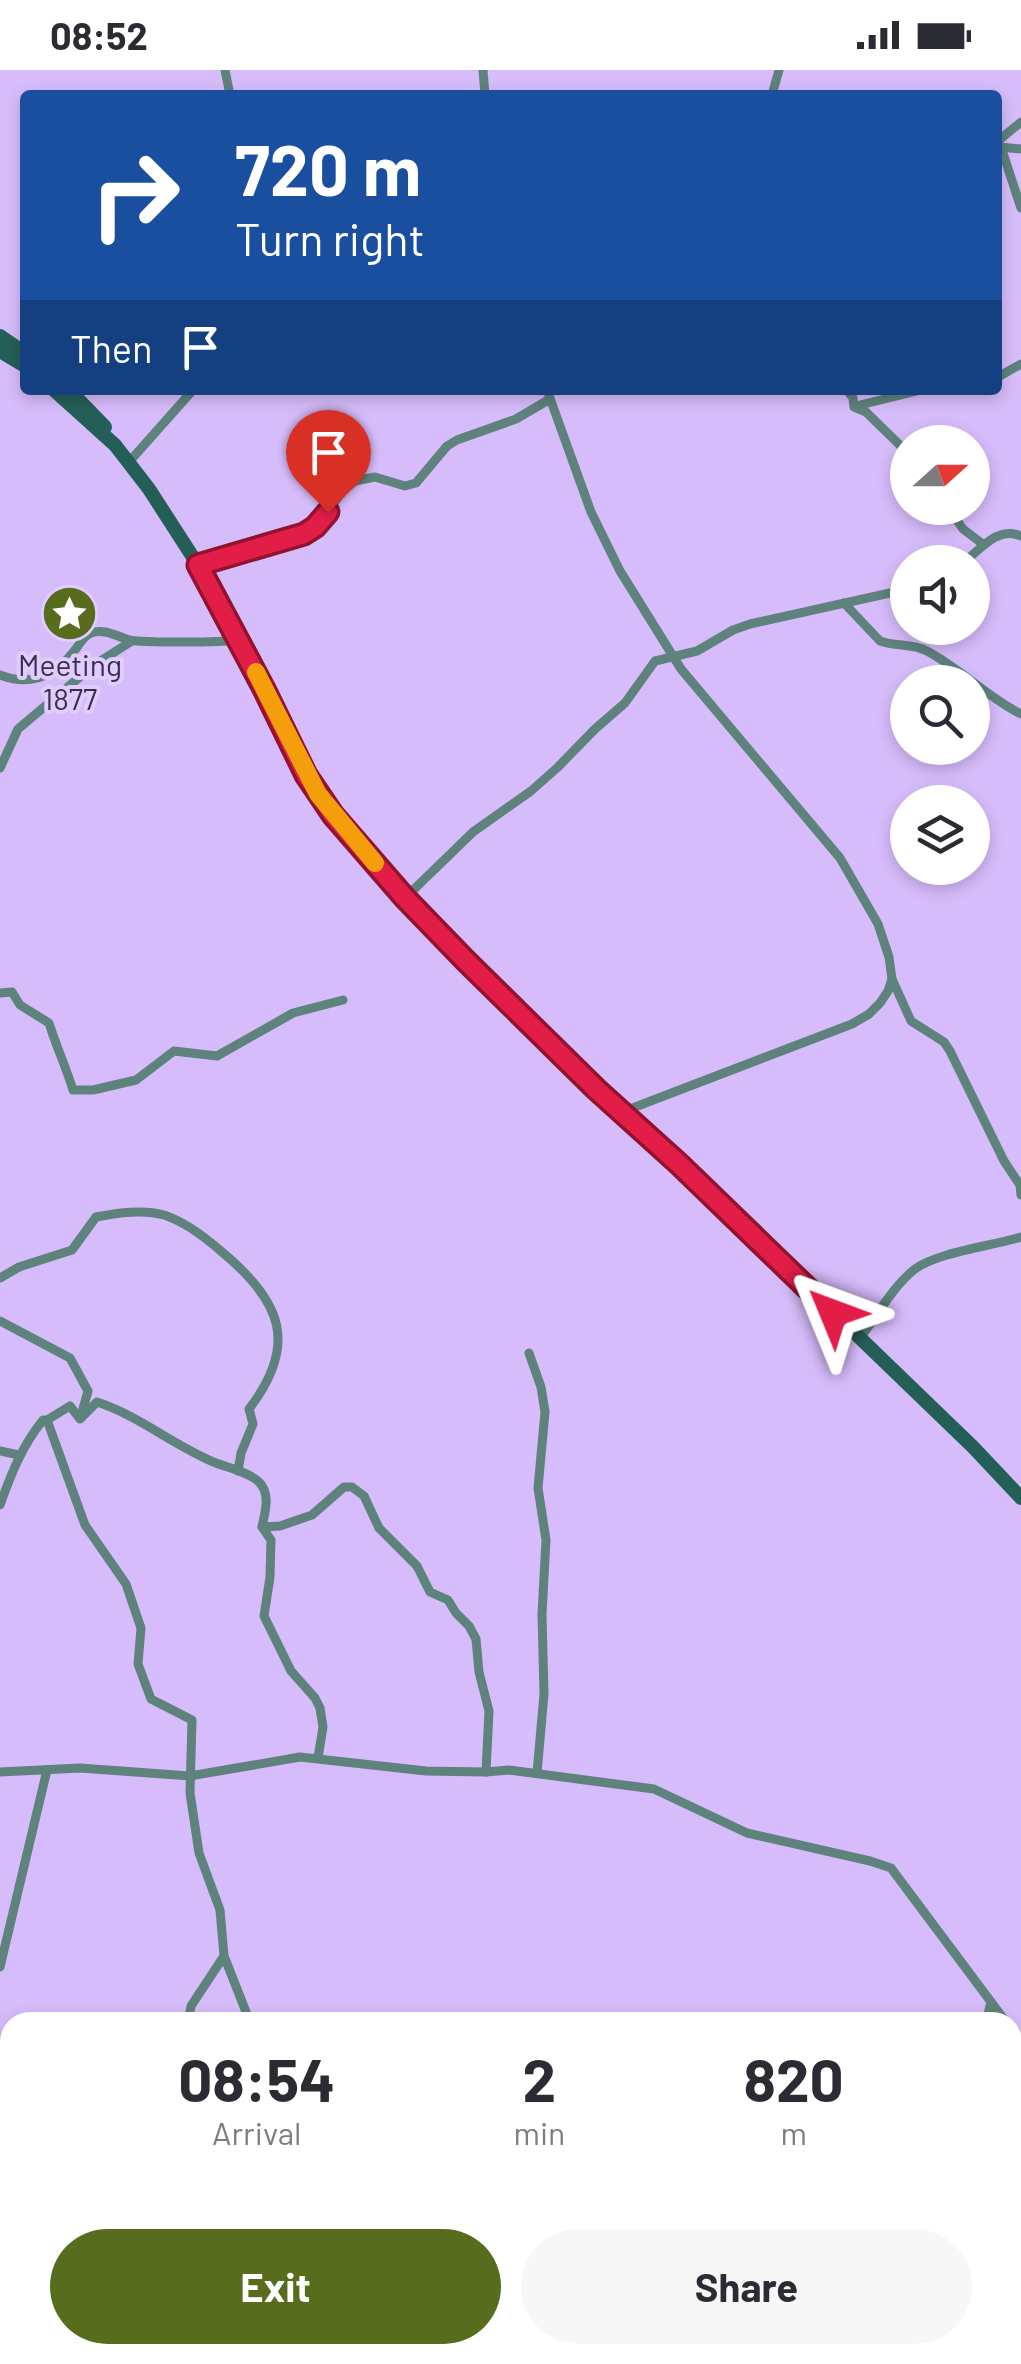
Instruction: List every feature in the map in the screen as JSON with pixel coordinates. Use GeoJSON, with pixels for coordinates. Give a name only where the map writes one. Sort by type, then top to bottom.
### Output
{"type":"FeatureCollection","features":[{"type":"Feature","properties":{"kind":"main road"},"geometry":{"type":"LineString","coordinates":[[60,395],[129,462],[198,565],[318,794],[405,898],[470,966],[860,1338],[1021,1498]]}},
{"type":"Feature","properties":{"kind":"main road"},"geometry":{"type":"LineString","coordinates":[[74,395],[111,433],[115,445]]}},
{"type":"Feature","properties":{"kind":"street"},"geometry":{"type":"LineString","coordinates":[[1002,142],[1021,122]]}},
{"type":"Feature","properties":{"kind":"street"},"geometry":{"type":"LineString","coordinates":[[1002,154],[1021,208]]}},
{"type":"Feature","properties":{"kind":"street"},"geometry":{"type":"LineString","coordinates":[[129,462],[189,395]]}},
{"type":"Feature","properties":{"kind":"street"},"geometry":{"type":"LineString","coordinates":[[198,565],[304,534],[324,518],[344,489],[356,481],[375,477],[405,486],[416,483],[447,446],[524,415],[547,395]]}},
{"type":"Feature","properties":{"kind":"street"},"geometry":{"type":"LineString","coordinates":[[548,395],[591,512],[620,572],[681,669],[840,858],[878,924],[892,979],[912,1022],[950,1050],[1004,1162],[1019,1182],[1021,1194]]}},
{"type":"Feature","properties":{"kind":"street"},"geometry":{"type":"LineString","coordinates":[[851,395],[854,407]]}},
{"type":"Feature","properties":{"kind":"street"},"geometry":{"type":"LineString","coordinates":[[854,407],[902,395]]}},
{"type":"Feature","properties":{"kind":"street"},"geometry":{"type":"LineString","coordinates":[[854,407],[866,412],[890,435]]}},
{"type":"Feature","properties":{"kind":"street"},"geometry":{"type":"LineString","coordinates":[[960,525],[983,545]]}},
{"type":"Feature","properties":{"kind":"street"},"geometry":{"type":"LineString","coordinates":[[985,545],[1004,532],[1021,536]]}},
{"type":"Feature","properties":{"kind":"street"},"geometry":{"type":"LineString","coordinates":[[405,898],[472,832],[558,768],[625,703],[655,661],[697,651],[750,624],[890,592]]}},
{"type":"Feature","properties":{"kind":"street"},"geometry":{"type":"LineString","coordinates":[[844,603],[880,641],[926,650],[1021,714]]}},
{"type":"Feature","properties":{"kind":"street"},"geometry":{"type":"LineString","coordinates":[[0,675],[21,681],[46,676],[95,632],[104,631],[132,641],[239,640]]}},
{"type":"Feature","properties":{"kind":"street"},"geometry":{"type":"LineString","coordinates":[[0,768],[18,729],[94,665],[132,641]]}},
{"type":"Feature","properties":{"kind":"street"},"geometry":{"type":"LineString","coordinates":[[622,1112],[852,1024],[880,1003],[892,979]]}},
{"type":"Feature","properties":{"kind":"street"},"geometry":{"type":"LineString","coordinates":[[0,993],[12,992],[20,1005],[49,1023],[73,1090],[93,1090],[136,1080],[174,1051],[217,1056],[294,1013],[343,1000]]}},
{"type":"Feature","properties":{"kind":"street"},"geometry":{"type":"LineString","coordinates":[[0,1278],[19,1267],[72,1250],[96,1217],[128,1212],[164,1216],[202,1235],[244,1270],[268,1300],[279,1330],[274,1367],[249,1409],[253,1424],[238,1472]]}},
{"type":"Feature","properties":{"kind":"street"},"geometry":{"type":"LineString","coordinates":[[860,1338],[914,1270],[928,1262],[1021,1238]]}},
{"type":"Feature","properties":{"kind":"street"},"geometry":{"type":"LineString","coordinates":[[0,1321],[70,1358],[88,1390],[80,1419]]}},
{"type":"Feature","properties":{"kind":"street"},"geometry":{"type":"LineString","coordinates":[[529,1353],[545,1412],[538,1488],[546,1540],[542,1614],[544,1694],[538,1773]]}},
{"type":"Feature","properties":{"kind":"street"},"geometry":{"type":"LineString","coordinates":[[80,1419],[97,1402],[118,1409],[200,1457],[252,1477],[264,1490],[267,1503],[262,1527],[272,1540],[264,1616],[291,1671],[320,1708],[323,1727],[318,1758]]}},
{"type":"Feature","properties":{"kind":"street"},"geometry":{"type":"LineString","coordinates":[[0,1505],[19,1455],[43,1420],[70,1406],[80,1419]]}},
{"type":"Feature","properties":{"kind":"street"},"geometry":{"type":"LineString","coordinates":[[47,1420],[85,1525],[126,1584],[140,1628],[138,1664],[151,1699],[192,1720],[190,1793],[198,1852],[220,1910],[224,1956],[246,2012]]}},
{"type":"Feature","properties":{"kind":"street"},"geometry":{"type":"LineString","coordinates":[[0,1451],[19,1455]]}},
{"type":"Feature","properties":{"kind":"street"},"geometry":{"type":"LineString","coordinates":[[262,1527],[280,1526],[312,1515],[344,1487],[352,1487],[364,1496],[379,1528],[417,1566],[430,1592],[448,1600],[473,1632],[489,1710],[486,1772]]}},
{"type":"Feature","properties":{"kind":"street"},"geometry":{"type":"LineString","coordinates":[[0,1772],[80,1768],[190,1776],[300,1757],[426,1771],[509,1770],[654,1789],[747,1834],[891,1868],[998,2012]]}},
{"type":"Feature","properties":{"kind":"street"},"geometry":{"type":"LineString","coordinates":[[0,1967],[48,1770]]}},
{"type":"Feature","properties":{"kind":"street"},"geometry":{"type":"LineString","coordinates":[[190,2012],[224,1956]]}},
{"type":"Feature","properties":{"kind":"street"},"geometry":{"type":"LineString","coordinates":[[988,2012],[991,2002]]}},
{"type":"Feature","properties":{"kind":"slow traffic"},"geometry":{"type":"LineString","coordinates":[[256,672],[306,775],[333,815],[375,863]]}},
{"type":"Feature","properties":{"kind":"place","name":"Meeting 1877"},"geometry":{"type":"Point","coordinates":[70,614]}},
{"type":"Feature","properties":{"kind":"route"},"geometry":{"type":"LineString","coordinates":[[328,512],[304,534],[198,565],[306,775],[333,815],[449,945],[833,1313]]}}]}
